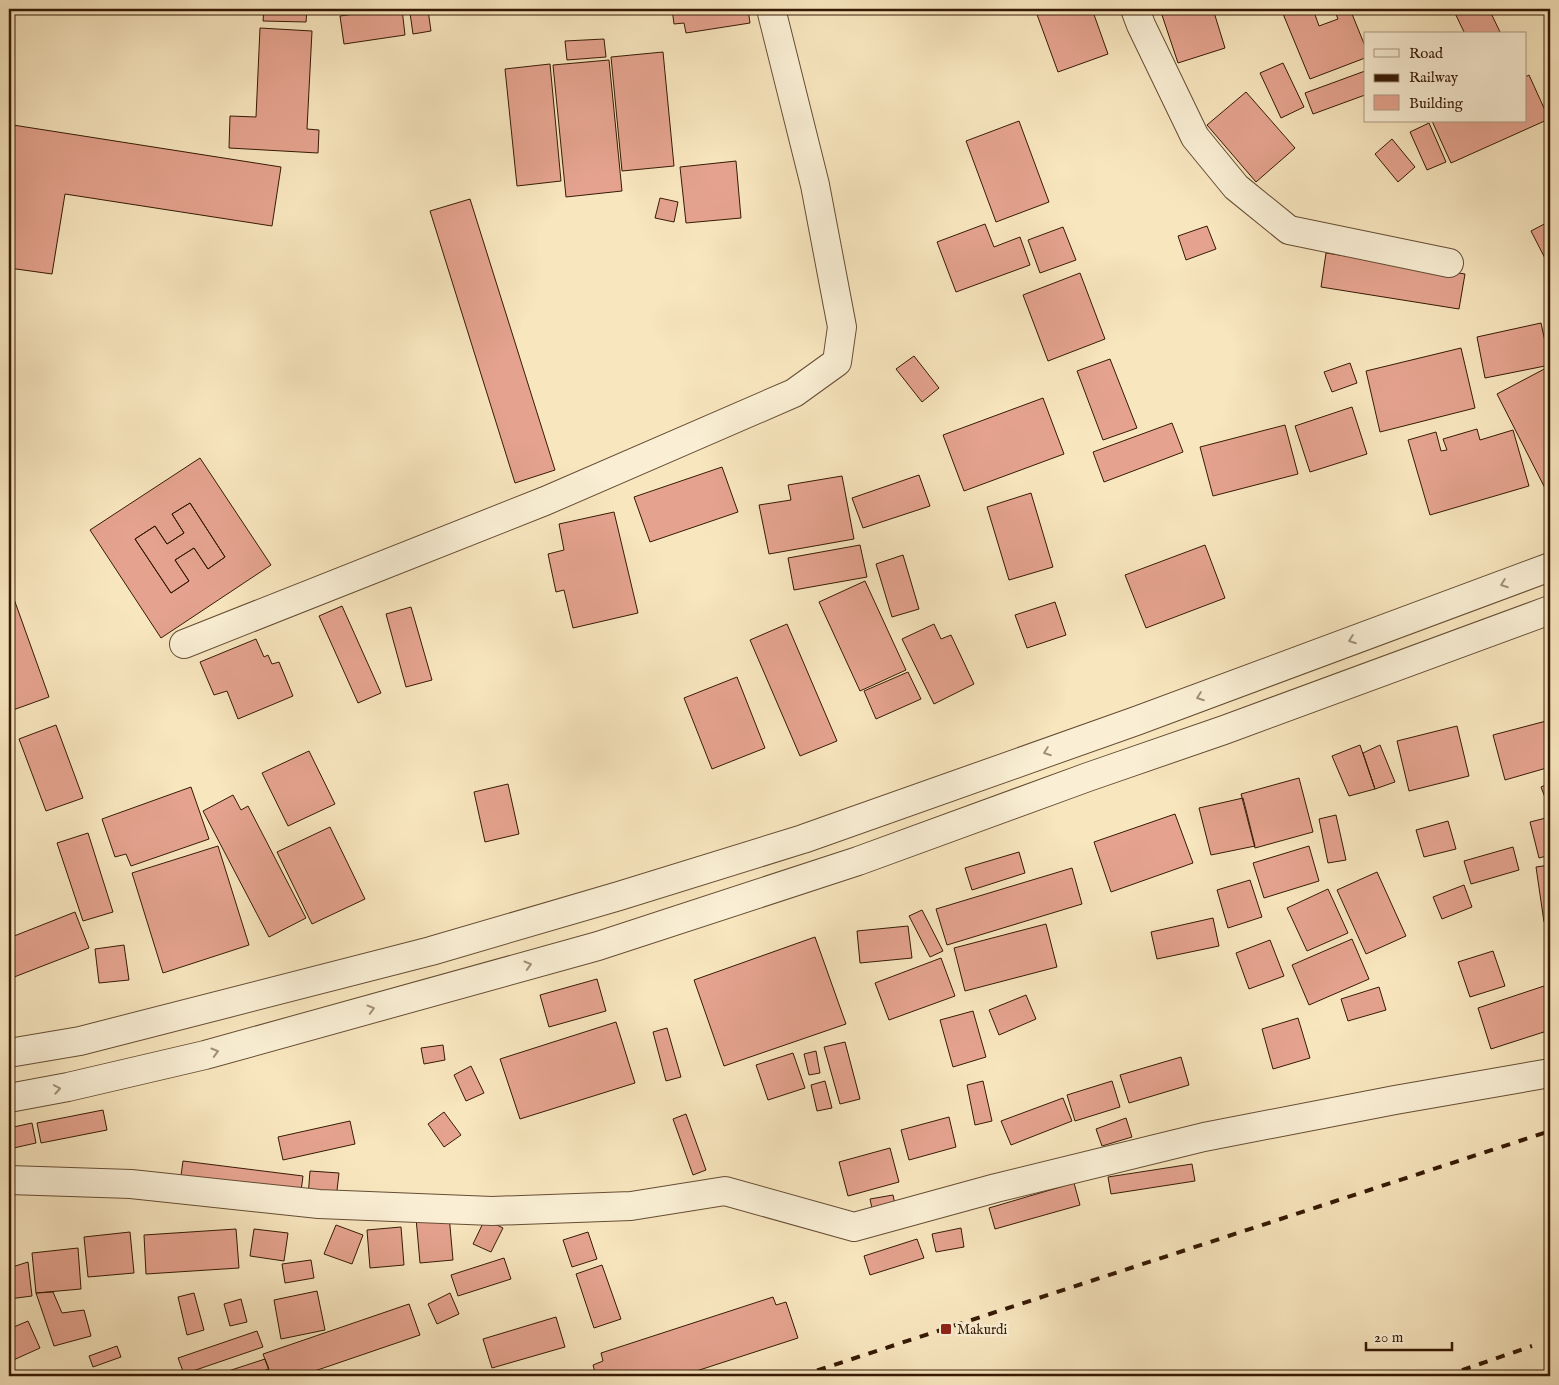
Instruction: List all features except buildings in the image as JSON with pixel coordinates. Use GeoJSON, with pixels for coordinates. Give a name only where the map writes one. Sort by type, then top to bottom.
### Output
{"type":"FeatureCollection","features":[{"type":"Feature","properties":{"kind":"street"},"geometry":{"type":"LineString","coordinates":[[184,644],[554,497],[794,393],[837,362],[842,327],[817,194],[771,9]]}},
{"type":"Feature","properties":{"kind":"street"},"geometry":{"type":"LineString","coordinates":[[1135,9],[1140,25],[1195,137],[1236,187],[1289,230],[1449,263]]}},
{"type":"Feature","properties":{"kind":"street"},"geometry":{"type":"LineString","coordinates":[[9,1053],[80,1040],[431,951],[619,896],[803,839],[1136,721],[1550,567]]}},
{"type":"Feature","properties":{"kind":"street"},"geometry":{"type":"LineString","coordinates":[[9,1098],[68,1087],[205,1055],[598,946],[858,861],[1550,610]]}},
{"type":"Feature","properties":{"kind":"street"},"geometry":{"type":"LineString","coordinates":[[619,896],[632,934]]}},
{"type":"Feature","properties":{"kind":"street"},"geometry":{"type":"LineString","coordinates":[[9,1180],[131,1184],[319,1204],[492,1211],[631,1206],[724,1191],[854,1227],[996,1188],[1204,1137],[1395,1100],[1550,1073]]}},
{"type":"Feature","properties":{"kind":"railway"},"geometry":{"type":"LineString","coordinates":[[800,1376],[1550,1131]]}},
{"type":"Feature","properties":{"kind":"railway"},"geometry":{"type":"LineString","coordinates":[[1445,1376],[1532,1346]]}},
{"type":"Feature","properties":{"kind":"place","name":"Makurdi"},"geometry":{"type":"Point","coordinates":[946,1329]}}]}
